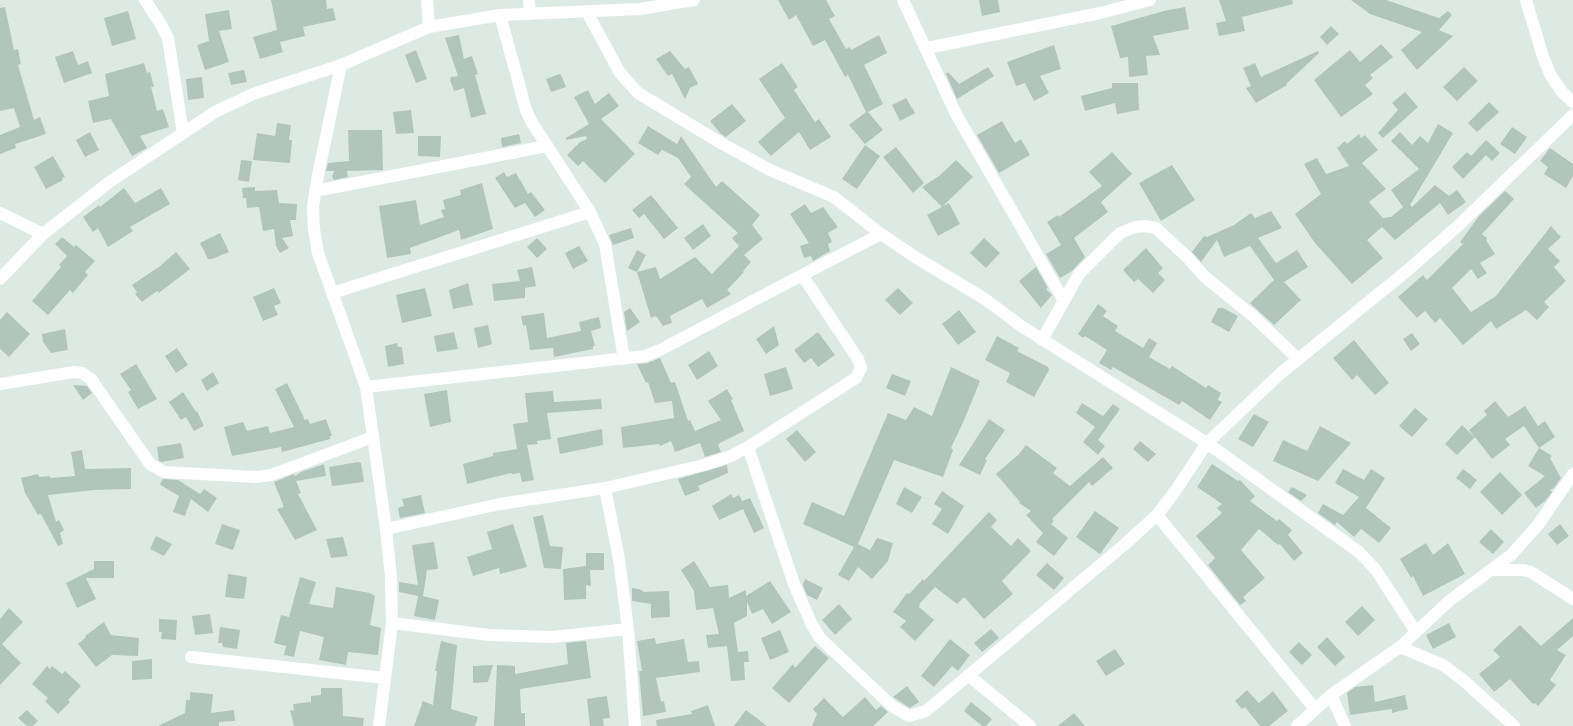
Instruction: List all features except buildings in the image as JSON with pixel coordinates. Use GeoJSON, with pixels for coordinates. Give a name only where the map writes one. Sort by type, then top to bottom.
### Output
{"type":"FeatureCollection","features":[{"type":"Feature","properties":{"kind":"street"},"geometry":{"type":"LineString","coordinates":[[145,0],[168,38],[183,133]]}},
{"type":"Feature","properties":{"kind":"street"},"geometry":{"type":"LineString","coordinates":[[427,0],[429,27]]}},
{"type":"Feature","properties":{"kind":"street"},"geometry":{"type":"LineString","coordinates":[[529,0],[530,14]]}},
{"type":"Feature","properties":{"kind":"street"},"geometry":{"type":"LineString","coordinates":[[0,279],[43,234],[108,183],[215,112],[253,94],[341,65],[429,27],[500,15],[640,9],[694,0]]}},
{"type":"Feature","properties":{"kind":"street"},"geometry":{"type":"LineString","coordinates":[[903,0],[927,48],[956,114],[1064,301]]}},
{"type":"Feature","properties":{"kind":"street"},"geometry":{"type":"LineString","coordinates":[[927,48],[1100,13],[1150,0]]}},
{"type":"Feature","properties":{"kind":"street"},"geometry":{"type":"LineString","coordinates":[[1526,0],[1543,57],[1551,76],[1563,93],[1573,102]]}},
{"type":"Feature","properties":{"kind":"street"},"geometry":{"type":"LineString","coordinates":[[587,12],[620,73],[638,93],[721,143],[770,170],[834,196],[882,234],[915,257],[985,298],[1042,340],[1207,443],[1359,552],[1376,570],[1416,632]]}},
{"type":"Feature","properties":{"kind":"street"},"geometry":{"type":"LineString","coordinates":[[500,15],[526,110],[547,146],[590,212],[605,244],[624,359]]}},
{"type":"Feature","properties":{"kind":"street"},"geometry":{"type":"LineString","coordinates":[[341,65],[313,207],[317,247],[366,387],[386,529],[391,577],[392,623],[379,726]]}},
{"type":"Feature","properties":{"kind":"street"},"geometry":{"type":"LineString","coordinates":[[748,447],[794,584],[812,625],[820,638],[892,706],[909,716],[926,712],[968,675],[1124,545],[1157,515],[1176,490],[1207,443],[1298,359],[1408,270],[1460,224],[1573,115]]}},
{"type":"Feature","properties":{"kind":"street"},"geometry":{"type":"LineString","coordinates":[[315,191],[547,146]]}},
{"type":"Feature","properties":{"kind":"street"},"geometry":{"type":"LineString","coordinates":[[332,293],[590,212]]}},
{"type":"Feature","properties":{"kind":"street"},"geometry":{"type":"LineString","coordinates":[[0,213],[43,234]]}},
{"type":"Feature","properties":{"kind":"street"},"geometry":{"type":"LineString","coordinates":[[1042,340],[1080,274],[1120,233],[1135,227],[1145,226],[1156,228],[1188,258],[1205,278],[1253,316],[1298,359]]}},
{"type":"Feature","properties":{"kind":"street"},"geometry":{"type":"LineString","coordinates":[[366,387],[645,356],[660,350],[882,234]]}},
{"type":"Feature","properties":{"kind":"street"},"geometry":{"type":"LineString","coordinates":[[386,529],[500,504],[605,488],[704,465],[731,456],[748,447],[856,378],[861,368],[858,359],[802,275]]}},
{"type":"Feature","properties":{"kind":"street"},"geometry":{"type":"LineString","coordinates":[[0,384],[74,372],[82,373],[90,379],[150,464],[157,470],[164,472],[256,477],[271,475],[373,437]]}},
{"type":"Feature","properties":{"kind":"street"},"geometry":{"type":"LineString","coordinates":[[1297,726],[1331,695],[1400,647],[1449,601],[1492,570],[1525,540],[1573,474]]}},
{"type":"Feature","properties":{"kind":"street"},"geometry":{"type":"LineString","coordinates":[[605,488],[619,559],[628,629],[635,726]]}},
{"type":"Feature","properties":{"kind":"street"},"geometry":{"type":"LineString","coordinates":[[1157,515],[1316,709]]}},
{"type":"Feature","properties":{"kind":"street"},"geometry":{"type":"LineString","coordinates":[[1492,570],[1523,570],[1531,572],[1573,599]]}},
{"type":"Feature","properties":{"kind":"street"},"geometry":{"type":"LineString","coordinates":[[392,623],[489,635],[552,637],[628,629]]}},
{"type":"Feature","properties":{"kind":"street"},"geometry":{"type":"LineString","coordinates":[[1400,647],[1443,665],[1514,726]]}},
{"type":"Feature","properties":{"kind":"street"},"geometry":{"type":"LineString","coordinates":[[191,657],[385,678]]}},
{"type":"Feature","properties":{"kind":"street"},"geometry":{"type":"LineString","coordinates":[[968,675],[1030,726]]}},
{"type":"Feature","properties":{"kind":"street"},"geometry":{"type":"LineString","coordinates":[[1331,695],[1345,726]]}}]}
